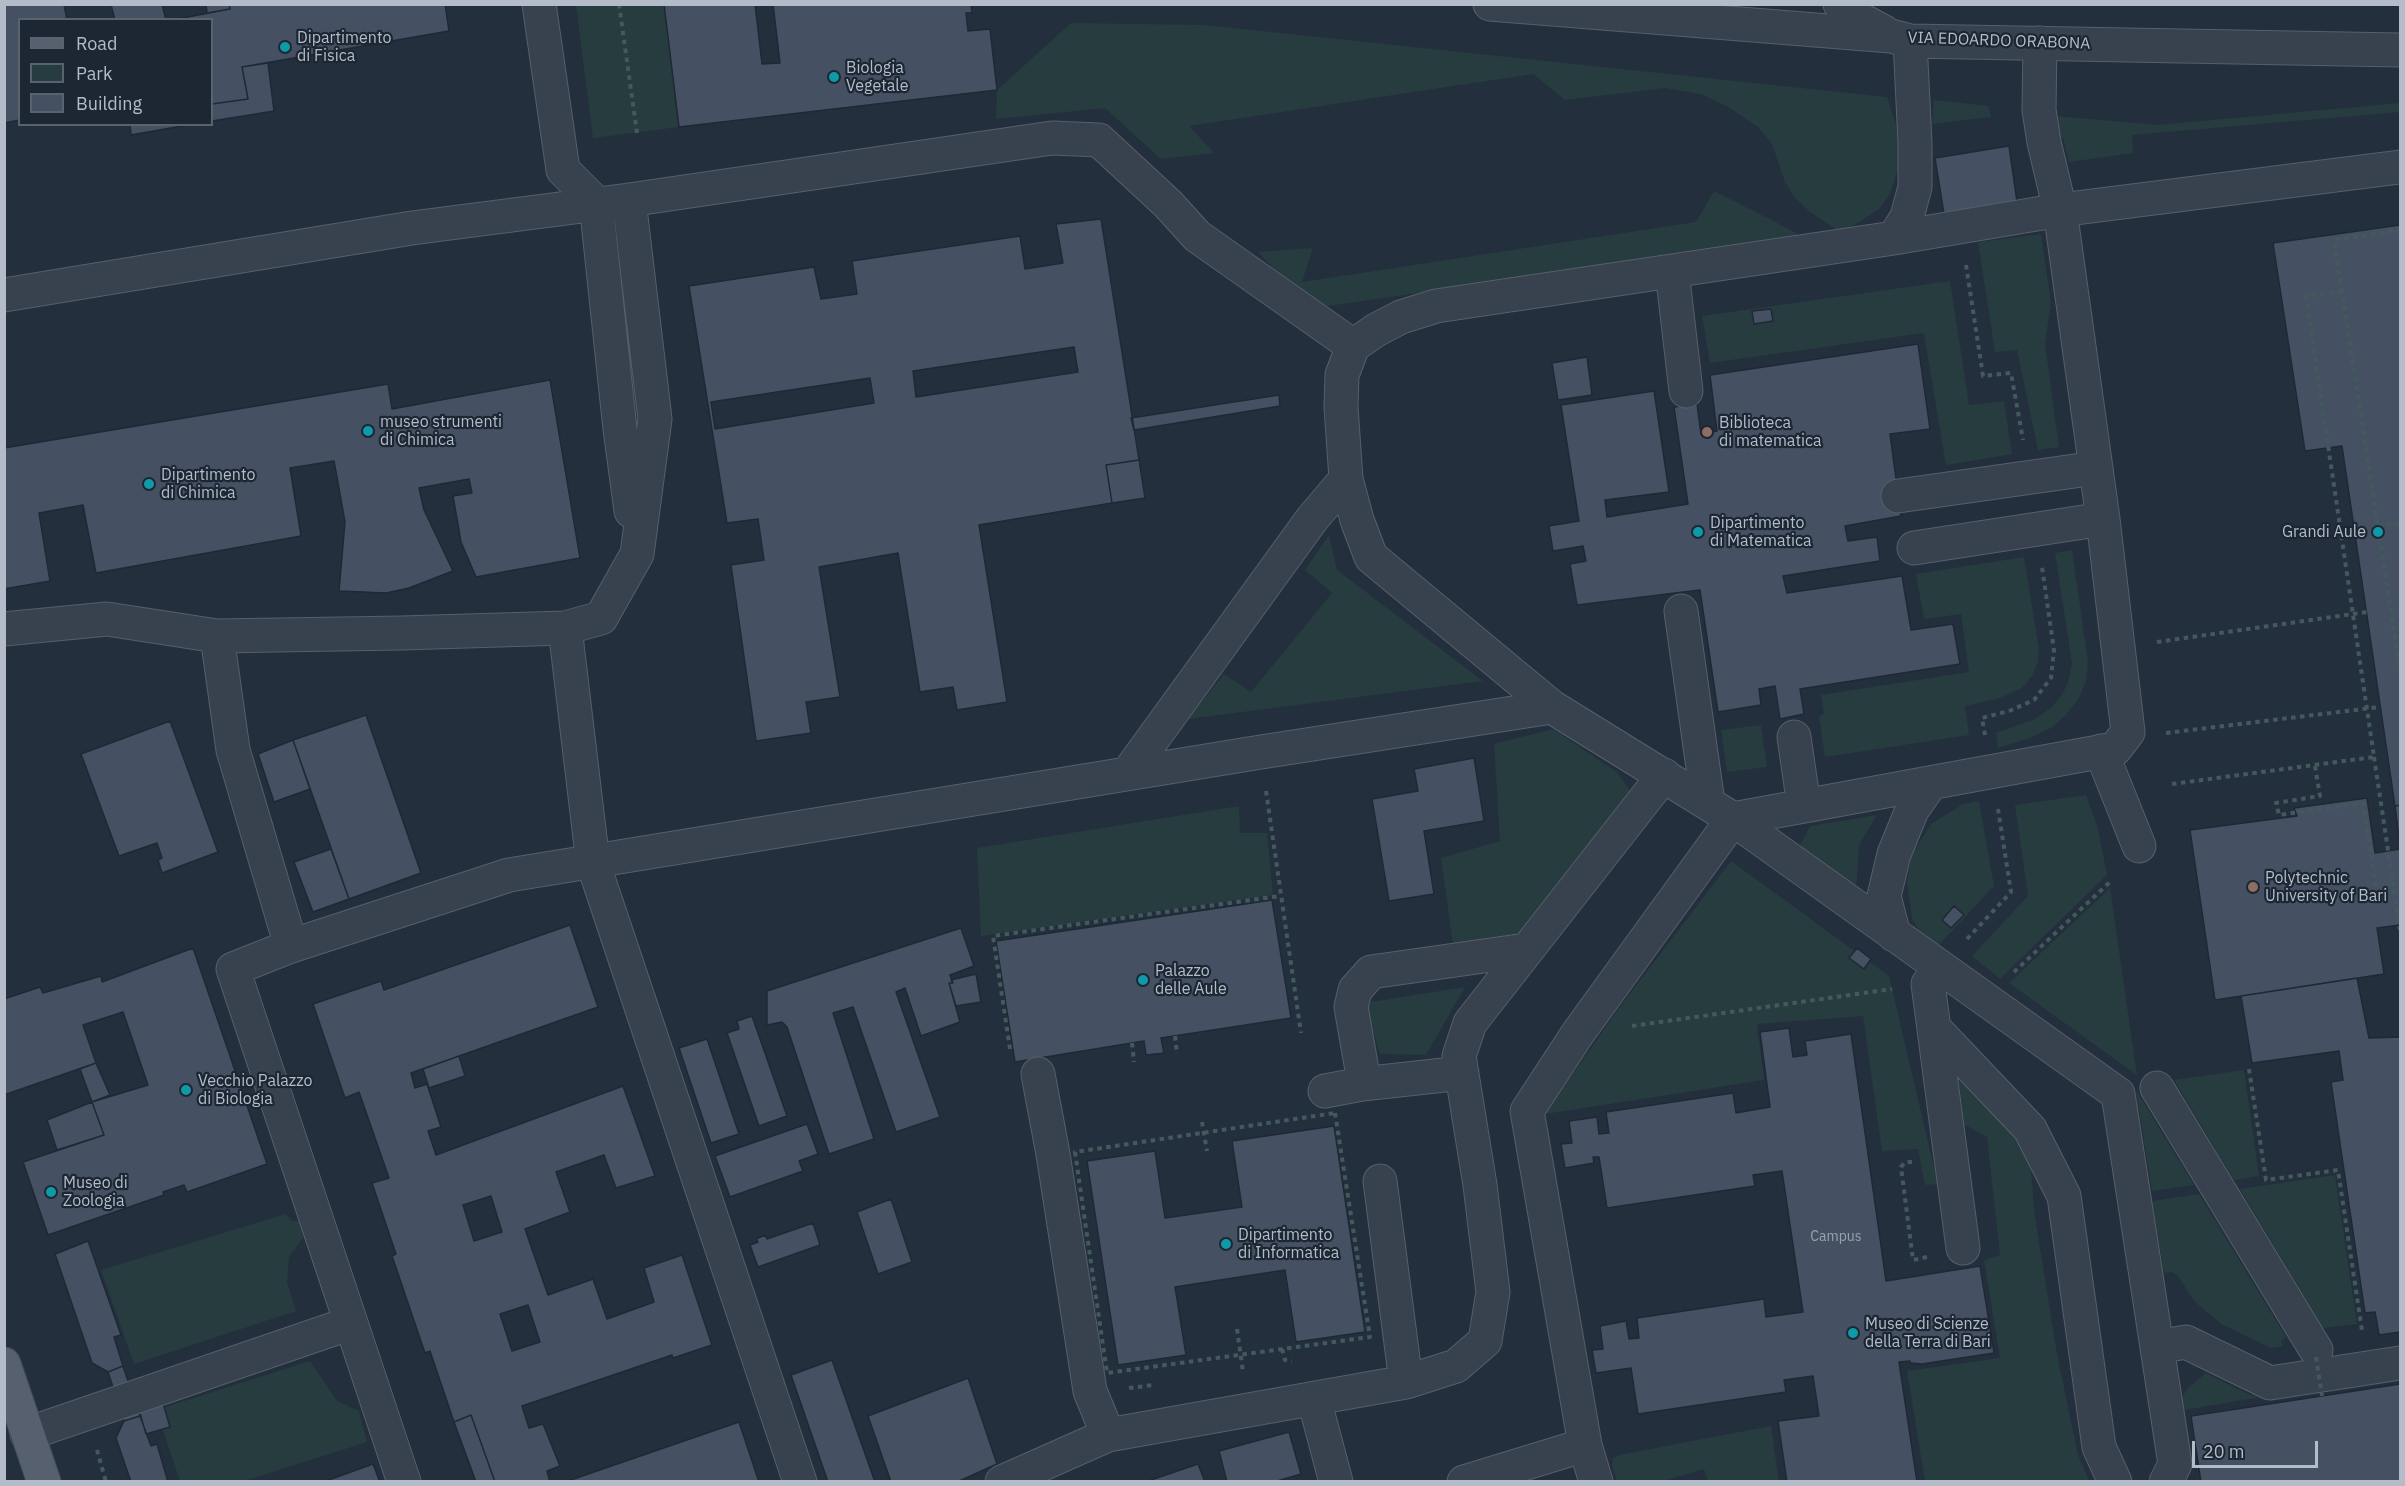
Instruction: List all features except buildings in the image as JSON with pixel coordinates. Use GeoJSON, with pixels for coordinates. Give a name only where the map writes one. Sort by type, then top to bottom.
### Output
{"type":"FeatureCollection","features":[{"type":"Feature","properties":{"kind":"main road"},"geometry":{"type":"LineString","coordinates":[[4,1364],[11,1402],[27,1434],[44,1482]]}},
{"type":"Feature","properties":{"kind":"street"},"geometry":{"type":"LineString","coordinates":[[539,4],[563,170],[596,202],[620,429],[637,554]]}},
{"type":"Feature","properties":{"kind":"street","name":"VIA EDOARDO ORABONA"},"geometry":{"type":"LineString","coordinates":[[1490,4],[1895,27],[2040,43],[2400,50]]}},
{"type":"Feature","properties":{"kind":"street"},"geometry":{"type":"LineString","coordinates":[[1840,4],[1856,17],[1895,27],[1916,143],[1915,187],[1907,217],[1894,238]]}},
{"type":"Feature","properties":{"kind":"street"},"geometry":{"type":"LineString","coordinates":[[1720,811],[1804,806],[2115,749],[2128,732],[2103,519],[2060,210],[2039,110],[2040,43]]}},
{"type":"Feature","properties":{"kind":"street"},"geometry":{"type":"LineString","coordinates":[[4,295],[412,228],[596,202],[629,200],[1052,138],[1100,140],[1168,204],[1197,236],[1353,346]]}},
{"type":"Feature","properties":{"kind":"street"},"geometry":{"type":"LineString","coordinates":[[2166,1482],[2175,1464],[2118,1094],[1934,976],[1894,935],[1720,811],[1552,707],[1371,557],[1357,520],[1346,479],[1341,407],[1342,375],[1353,346],[1401,316],[1436,306],[1894,238],[2060,210],[2400,167]]}},
{"type":"Feature","properties":{"kind":"street"},"geometry":{"type":"LineString","coordinates":[[4,629],[106,619],[217,636],[565,628],[601,618],[637,554],[655,419],[629,200]]}},
{"type":"Feature","properties":{"kind":"street"},"geometry":{"type":"LineString","coordinates":[[1672,271],[1686,391]]}},
{"type":"Feature","properties":{"kind":"street"},"geometry":{"type":"LineString","coordinates":[[1898,496],[2096,468]]}},
{"type":"Feature","properties":{"kind":"street"},"geometry":{"type":"LineString","coordinates":[[1128,773],[1312,519],[1346,479]]}},
{"type":"Feature","properties":{"kind":"street"},"geometry":{"type":"LineString","coordinates":[[1914,548],[2103,519]]}},
{"type":"Feature","properties":{"kind":"street"},"geometry":{"type":"LineString","coordinates":[[1596,1482],[1585,1445],[1527,1111],[1720,811],[1681,611]]}},
{"type":"Feature","properties":{"kind":"street"},"geometry":{"type":"LineString","coordinates":[[565,628],[593,863],[800,1482]]}},
{"type":"Feature","properties":{"kind":"street"},"geometry":{"type":"LineString","coordinates":[[217,636],[233,750],[291,946]]}},
{"type":"Feature","properties":{"kind":"street"},"geometry":{"type":"LineString","coordinates":[[404,1482],[233,969],[291,946],[509,875],[593,863],[1128,773],[1552,707]]}},
{"type":"Feature","properties":{"kind":"street"},"geometry":{"type":"LineString","coordinates":[[1794,736],[1804,806]]}},
{"type":"Feature","properties":{"kind":"street"},"geometry":{"type":"LineString","coordinates":[[2101,751],[2139,846]]}},
{"type":"Feature","properties":{"kind":"street"},"geometry":{"type":"LineString","coordinates":[[1002,1482],[1108,1435],[1406,1382],[1456,1366],[1485,1341],[1493,1292],[1480,1185],[1459,1056],[1470,1023],[1664,775]]}},
{"type":"Feature","properties":{"kind":"street"},"geometry":{"type":"LineString","coordinates":[[1894,935],[1884,896],[1894,854],[1912,810],[1931,783]]}},
{"type":"Feature","properties":{"kind":"street"},"geometry":{"type":"LineString","coordinates":[[1362,1084],[1362,1070],[1351,1007],[1354,990],[1371,972],[1526,950]]}},
{"type":"Feature","properties":{"kind":"street"},"geometry":{"type":"LineString","coordinates":[[1934,976],[1934,1028],[1963,1248]]}},
{"type":"Feature","properties":{"kind":"street"},"geometry":{"type":"LineString","coordinates":[[1934,1028],[2030,1129],[2064,1196],[2099,1447],[2115,1482]]}},
{"type":"Feature","properties":{"kind":"street"},"geometry":{"type":"LineString","coordinates":[[1025,1066],[1053,1154],[1090,1391],[1108,1435]]}},
{"type":"Feature","properties":{"kind":"street"},"geometry":{"type":"LineString","coordinates":[[1325,1090],[1462,1072]]}},
{"type":"Feature","properties":{"kind":"street"},"geometry":{"type":"LineString","coordinates":[[2157,1088],[2316,1354]]}},
{"type":"Feature","properties":{"kind":"street"},"geometry":{"type":"LineString","coordinates":[[1380,1181],[1406,1382]]}},
{"type":"Feature","properties":{"kind":"street"},"geometry":{"type":"LineString","coordinates":[[27,1434],[351,1323]]}},
{"type":"Feature","properties":{"kind":"street"},"geometry":{"type":"LineString","coordinates":[[2157,1347],[2186,1342],[2270,1383],[2400,1363]]}},
{"type":"Feature","properties":{"kind":"street"},"geometry":{"type":"LineString","coordinates":[[1314,1399],[1336,1482]]}},
{"type":"Feature","properties":{"kind":"street"},"geometry":{"type":"LineString","coordinates":[[1464,1482],[1585,1445]]}},
{"type":"Feature","properties":{"kind":"path"},"geometry":{"type":"LineString","coordinates":[[619,4],[637,134]]}},
{"type":"Feature","properties":{"kind":"path"},"geometry":{"type":"LineString","coordinates":[[2400,230],[2334,240],[2400,670]]}},
{"type":"Feature","properties":{"kind":"path"},"geometry":{"type":"LineString","coordinates":[[1966,264],[1983,376],[2011,373],[2023,441]]}},
{"type":"Feature","properties":{"kind":"path"},"geometry":{"type":"LineString","coordinates":[[2342,292],[2306,296],[2374,757],[2399,892],[2400,930]]}},
{"type":"Feature","properties":{"kind":"path"},"geometry":{"type":"LineString","coordinates":[[2378,526],[2400,523]]}},
{"type":"Feature","properties":{"kind":"path"},"geometry":{"type":"LineString","coordinates":[[1986,741],[1982,718],[2009,711],[2034,700],[2051,678],[2054,650],[2042,565]]}},
{"type":"Feature","properties":{"kind":"path"},"geometry":{"type":"LineString","coordinates":[[2117,647],[2367,612]]}},
{"type":"Feature","properties":{"kind":"path"},"geometry":{"type":"LineString","coordinates":[[2165,733],[2380,707]]}},
{"type":"Feature","properties":{"kind":"path"},"geometry":{"type":"LineString","coordinates":[[1261,752],[1301,1033]]}},
{"type":"Feature","properties":{"kind":"path"},"geometry":{"type":"LineString","coordinates":[[2172,784],[2374,757]]}},
{"type":"Feature","properties":{"kind":"path"},"geometry":{"type":"LineString","coordinates":[[2315,766],[2320,796],[2276,803],[2278,815],[2363,803],[2377,894],[2399,892]]}},
{"type":"Feature","properties":{"kind":"path"},"geometry":{"type":"LineString","coordinates":[[1963,942],[2011,892],[1997,802]]}},
{"type":"Feature","properties":{"kind":"path"},"geometry":{"type":"LineString","coordinates":[[2007,978],[2112,880]]}},
{"type":"Feature","properties":{"kind":"path"},"geometry":{"type":"LineString","coordinates":[[1025,1066],[993,936],[1112,922],[1280,896]]}},
{"type":"Feature","properties":{"kind":"path"},"geometry":{"type":"LineString","coordinates":[[1578,1033],[1934,976]]}},
{"type":"Feature","properties":{"kind":"path"},"geometry":{"type":"LineString","coordinates":[[1175,1036],[1178,1054]]}},
{"type":"Feature","properties":{"kind":"path"},"geometry":{"type":"LineString","coordinates":[[1132,1043],[1134,1062]]}},
{"type":"Feature","properties":{"kind":"path"},"geometry":{"type":"LineString","coordinates":[[2249,1070],[2266,1180],[2338,1170],[2362,1332]]}},
{"type":"Feature","properties":{"kind":"path"},"geometry":{"type":"LineString","coordinates":[[1335,1113],[1370,1337],[1107,1373],[1075,1152],[1204,1132],[1335,1113]]}},
{"type":"Feature","properties":{"kind":"path"},"geometry":{"type":"LineString","coordinates":[[1202,1122],[1207,1151]]}},
{"type":"Feature","properties":{"kind":"path"},"geometry":{"type":"LineString","coordinates":[[1916,1167],[1912,1162],[1905,1162],[1901,1167],[1913,1260],[1930,1257]]}},
{"type":"Feature","properties":{"kind":"path"},"geometry":{"type":"LineString","coordinates":[[2316,1354],[2322,1396]]}},
{"type":"Feature","properties":{"kind":"path"},"geometry":{"type":"LineString","coordinates":[[1243,1375],[1254,1373]]}},
{"type":"Feature","properties":{"kind":"path"},"geometry":{"type":"LineString","coordinates":[[1122,1388],[1155,1385]]}},
{"type":"Feature","properties":{"kind":"green space"},"geometry":{"type":"Polygon","coordinates":[[[576,5],[664,5],[679,127],[593,138],[576,5]]]}},
{"type":"Feature","properties":{"kind":"green space"},"geometry":{"type":"Polygon","coordinates":[[[1071,23],[1205,25],[1887,97],[1897,128],[1900,162],[1890,194],[1879,209],[1853,226],[1837,230],[1810,212],[1794,197],[1785,182],[1772,144],[1758,127],[1730,108],[1701,94],[1665,88],[1565,100],[1533,74],[1189,126],[1214,153],[1161,159],[1105,108],[996,119],[997,90],[1071,23]]]}},
{"type":"Feature","properties":{"kind":"green space"},"geometry":{"type":"Polygon","coordinates":[[[1934,100],[1988,106],[1991,117],[1932,124],[1934,100]]]}},
{"type":"Feature","properties":{"kind":"green space"},"geometry":{"type":"Polygon","coordinates":[[[2400,103],[2400,112],[2132,135],[2133,153],[2069,162],[2063,137],[2058,138],[2056,116],[2157,125],[2400,103]]]}},
{"type":"Feature","properties":{"kind":"green space"},"geometry":{"type":"Polygon","coordinates":[[[1714,191],[1789,229],[1796,233],[1797,237],[1329,306],[1315,304],[1301,297],[1258,252],[1313,248],[1302,282],[1696,222],[1714,191]]]}},
{"type":"Feature","properties":{"kind":"green space"},"geometry":{"type":"Polygon","coordinates":[[[2041,234],[2051,303],[2045,344],[2059,447],[2038,450],[2017,350],[1995,352],[1978,242],[2041,234]]]}},
{"type":"Feature","properties":{"kind":"green space"},"geometry":{"type":"Polygon","coordinates":[[[1950,281],[1969,405],[2004,401],[2012,454],[1946,465],[1924,333],[1710,363],[1702,316],[1950,281]]]}},
{"type":"Feature","properties":{"kind":"green space"},"geometry":{"type":"Polygon","coordinates":[[[1329,535],[1337,570],[1483,681],[1188,719],[1224,674],[1251,692],[1332,593],[1305,570],[1329,535]]]}},
{"type":"Feature","properties":{"kind":"green space"},"geometry":{"type":"Polygon","coordinates":[[[2072,550],[2088,662],[2086,681],[2079,698],[2066,715],[2051,728],[2027,739],[1998,748],[1996,733],[2035,719],[2052,707],[2068,682],[2072,664],[2055,553],[2072,550]]]}},
{"type":"Feature","properties":{"kind":"green space"},"geometry":{"type":"Polygon","coordinates":[[[2024,557],[2039,650],[2038,662],[2032,676],[2022,688],[2000,698],[1965,706],[1969,735],[1825,757],[1819,716],[1824,714],[1821,695],[1969,672],[1961,614],[1924,619],[1916,574],[2024,557]]]}},
{"type":"Feature","properties":{"kind":"green space"},"geometry":{"type":"Polygon","coordinates":[[[1761,725],[1767,767],[1727,772],[1721,730],[1761,725]]]}},
{"type":"Feature","properties":{"kind":"green space"},"geometry":{"type":"Polygon","coordinates":[[[1553,729],[1617,772],[1631,792],[1523,942],[1454,952],[1441,858],[1500,841],[1494,744],[1553,729]]]}},
{"type":"Feature","properties":{"kind":"green space"},"geometry":{"type":"Polygon","coordinates":[[[2086,795],[2098,829],[2107,875],[2000,979],[1972,956],[2028,896],[2015,805],[2086,795]]]}},
{"type":"Feature","properties":{"kind":"green space"},"geometry":{"type":"Polygon","coordinates":[[[1979,801],[1994,886],[1935,949],[1922,937],[1912,918],[1907,883],[1912,854],[1931,824],[1963,804],[1979,801]]]}},
{"type":"Feature","properties":{"kind":"green space"},"geometry":{"type":"Polygon","coordinates":[[[1239,806],[1240,833],[1267,833],[1273,895],[981,936],[977,848],[1239,806]]]}},
{"type":"Feature","properties":{"kind":"green space"},"geometry":{"type":"Polygon","coordinates":[[[1877,815],[1859,845],[1856,890],[1798,849],[1810,826],[1877,815]]]}},
{"type":"Feature","properties":{"kind":"green space"},"geometry":{"type":"Polygon","coordinates":[[[1731,861],[1889,976],[1938,1184],[1925,1185],[1918,1149],[1882,1151],[1863,1016],[1757,1024],[1764,1080],[1545,1114],[1616,1012],[1731,861]]]}},
{"type":"Feature","properties":{"kind":"green space"},"geometry":{"type":"Polygon","coordinates":[[[2110,888],[2137,1075],[2009,983],[2110,888]]]}},
{"type":"Feature","properties":{"kind":"green space"},"geometry":{"type":"Polygon","coordinates":[[[1465,987],[1426,1055],[1380,1054],[1365,1003],[1465,987]]]}},
{"type":"Feature","properties":{"kind":"green space"},"geometry":{"type":"Polygon","coordinates":[[[2244,1070],[2259,1176],[2234,1180],[2174,1080],[2244,1070]]]}},
{"type":"Feature","properties":{"kind":"green space"},"geometry":{"type":"Polygon","coordinates":[[[1958,1074],[2001,1114],[2030,1158],[2035,1217],[2057,1354],[2078,1455],[2089,1481],[1925,1481],[1907,1371],[2000,1358],[1984,1260],[2000,1255],[1987,1137],[1964,1124],[1958,1074]]]}},
{"type":"Feature","properties":{"kind":"green space"},"geometry":{"type":"Polygon","coordinates":[[[2136,1090],[2194,1185],[2152,1191],[2136,1090]]]}},
{"type":"Feature","properties":{"kind":"green space"},"geometry":{"type":"Polygon","coordinates":[[[2335,1175],[2357,1324],[2323,1328],[2240,1189],[2335,1175]]]}},
{"type":"Feature","properties":{"kind":"green space"},"geometry":{"type":"Polygon","coordinates":[[[2199,1194],[2286,1337],[2281,1341],[2283,1346],[2271,1348],[2221,1324],[2194,1301],[2178,1276],[2172,1272],[2164,1273],[2152,1201],[2199,1194]]]}},
{"type":"Feature","properties":{"kind":"green space"},"geometry":{"type":"Polygon","coordinates":[[[286,1214],[292,1221],[300,1221],[305,1235],[289,1257],[287,1282],[296,1311],[134,1364],[101,1270],[286,1214]]]}},
{"type":"Feature","properties":{"kind":"green space"},"geometry":{"type":"Polygon","coordinates":[[[310,1361],[337,1401],[359,1411],[367,1442],[244,1481],[180,1481],[156,1410],[310,1361]]]}},
{"type":"Feature","properties":{"kind":"green space"},"geometry":{"type":"Polygon","coordinates":[[[2206,1373],[2250,1395],[2261,1397],[2184,1410],[2182,1397],[2188,1388],[2206,1373]]]}},
{"type":"Feature","properties":{"kind":"green space"},"geometry":{"type":"Polygon","coordinates":[[[1771,1426],[1779,1481],[1708,1481],[1704,1469],[1663,1481],[1617,1481],[1612,1466],[1613,1458],[1619,1455],[1771,1426]]]}},
{"type":"Feature","properties":{"kind":"place","name":"Dipartimento di Fisica"},"geometry":{"type":"Point","coordinates":[285,47]}},
{"type":"Feature","properties":{"kind":"place","name":"Biologia Vegetale"},"geometry":{"type":"Point","coordinates":[834,77]}},
{"type":"Feature","properties":{"kind":"place","name":"museo strumenti di Chimica"},"geometry":{"type":"Point","coordinates":[368,431]}},
{"type":"Feature","properties":{"kind":"place","name":"Biblioteca di matematica"},"geometry":{"type":"Point","coordinates":[1707,432]}},
{"type":"Feature","properties":{"kind":"place","name":"Dipartimento di Chimica"},"geometry":{"type":"Point","coordinates":[149,484]}},
{"type":"Feature","properties":{"kind":"place","name":"Dipartimento di Matematica"},"geometry":{"type":"Point","coordinates":[1698,532]}},
{"type":"Feature","properties":{"kind":"place","name":"Grandi Aule"},"geometry":{"type":"Point","coordinates":[2378,532]}},
{"type":"Feature","properties":{"kind":"place","name":"Polytechnic University of Bari"},"geometry":{"type":"Point","coordinates":[2253,887]}},
{"type":"Feature","properties":{"kind":"place","name":"Palazzo delle Aule"},"geometry":{"type":"Point","coordinates":[1143,980]}},
{"type":"Feature","properties":{"kind":"place","name":"Vecchio Palazzo di Biologia"},"geometry":{"type":"Point","coordinates":[186,1090]}},
{"type":"Feature","properties":{"kind":"place","name":"Museo di Zoologia"},"geometry":{"type":"Point","coordinates":[51,1192]}},
{"type":"Feature","properties":{"kind":"place","name":"Dipartimento di Informatica"},"geometry":{"type":"Point","coordinates":[1226,1244]}},
{"type":"Feature","properties":{"kind":"place","name":"Museo di Scienze della Terra di Bari"},"geometry":{"type":"Point","coordinates":[1853,1333]}}]}
